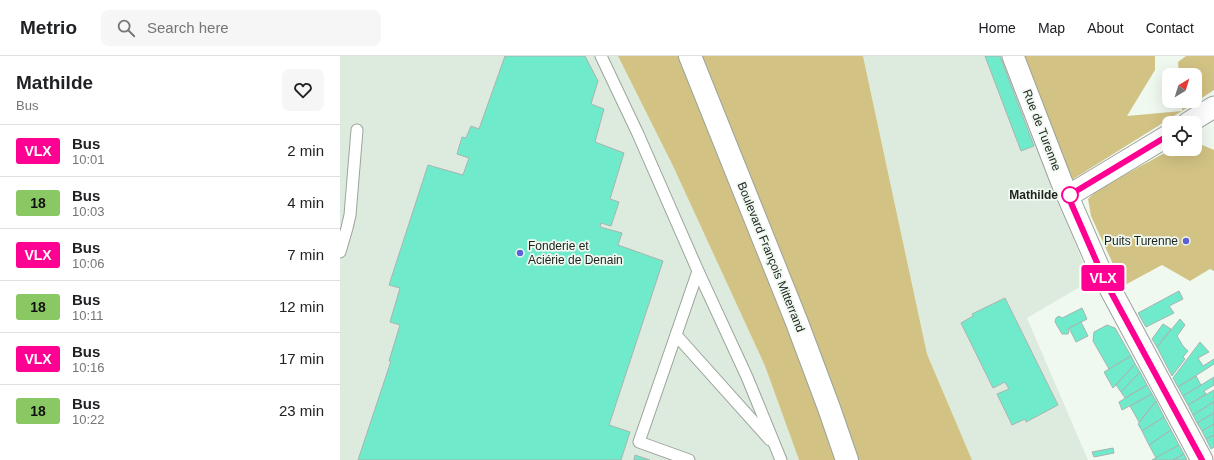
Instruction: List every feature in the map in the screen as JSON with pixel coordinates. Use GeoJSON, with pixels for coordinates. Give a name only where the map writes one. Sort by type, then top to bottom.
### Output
{"type":"FeatureCollection","features":[{"type":"Feature","properties":{"kind":"main road","name":"Boulevard François Mitterrand"},"geometry":{"type":"LineString","coordinates":[[690,56],[796,320],[847,460]]}},
{"type":"Feature","properties":{"kind":"street","name":"Rue de Turenne"},"geometry":{"type":"LineString","coordinates":[[1013,56],[1068,196],[1105,281],[1202,460]]}},
{"type":"Feature","properties":{"kind":"street"},"geometry":{"type":"LineString","coordinates":[[1199,116],[1214,107]]}},
{"type":"Feature","properties":{"kind":"street"},"geometry":{"type":"LineString","coordinates":[[1068,196],[1162,139]]}},
{"type":"Feature","properties":{"kind":"lane"},"geometry":{"type":"LineString","coordinates":[[600,56],[659,180],[698,271],[747,377],[781,460]]}},
{"type":"Feature","properties":{"kind":"lane"},"geometry":{"type":"LineString","coordinates":[[340,252],[350,215],[357,130]]}},
{"type":"Feature","properties":{"kind":"lane"},"geometry":{"type":"LineString","coordinates":[[689,460],[639,442],[698,271]]}},
{"type":"Feature","properties":{"kind":"lane"},"geometry":{"type":"LineString","coordinates":[[676,335],[776,447]]}},
{"type":"Feature","properties":{"kind":"shaded area"},"geometry":{"type":"Polygon","coordinates":[[[340,56],[618,56],[673,166],[765,366],[799,460],[340,460],[340,56]]]}},
{"type":"Feature","properties":{"kind":"shaded area"},"geometry":{"type":"Polygon","coordinates":[[[618,56],[863,56],[927,354],[972,460],[799,460],[765,366],[673,166],[618,56]]]}},
{"type":"Feature","properties":{"kind":"shaded area"},"geometry":{"type":"Polygon","coordinates":[[[863,56],[1003,56],[1090,281],[1027,318],[1088,460],[972,460],[927,354],[863,56]]]}},
{"type":"Feature","properties":{"kind":"shaded area"},"geometry":{"type":"Polygon","coordinates":[[[1003,56],[1155,56],[1155,70],[1127,116],[1182,111],[1174,116],[1162,116],[1162,124],[1054,191],[1003,56]]]}},
{"type":"Feature","properties":{"kind":"shaded area"},"geometry":{"type":"Polygon","coordinates":[[[1186,56],[1214,56],[1214,90],[1202,98],[1202,68],[1178,68],[1178,62],[1186,56]]]}},
{"type":"Feature","properties":{"kind":"shaded area"},"geometry":{"type":"Polygon","coordinates":[[[1202,145],[1214,150],[1214,271],[1210,269],[1190,281],[1162,265],[1123,286],[1091,216],[1088,199],[1097,190],[1162,154],[1162,156],[1202,156],[1202,145]]]}},
{"type":"Feature","properties":{"kind":"building","name":"Fonderie et Aciérie de Denain"},"geometry":{"type":"Polygon","coordinates":[[[505,56],[585,56],[598,81],[591,104],[604,109],[595,142],[624,153],[610,199],[619,202],[611,226],[601,223],[600,227],[622,233],[618,245],[663,261],[609,425],[630,432],[621,460],[358,460],[391,361],[389,361],[400,325],[390,322],[400,288],[389,285],[428,165],[463,175],[469,158],[457,154],[462,137],[466,138],[471,126],[479,129],[505,56]]]}},
{"type":"Feature","properties":{"kind":"building"},"geometry":{"type":"Polygon","coordinates":[[[985,56],[1000,56],[1034,146],[1021,151],[985,56]]]}},
{"type":"Feature","properties":{"kind":"building"},"geometry":{"type":"Polygon","coordinates":[[[1179,291],[1183,299],[1169,306],[1174,313],[1146,327],[1138,313],[1179,291]]]}},
{"type":"Feature","properties":{"kind":"building"},"geometry":{"type":"Polygon","coordinates":[[[1005,298],[1058,405],[1026,422],[1025,419],[1012,425],[997,394],[1009,389],[1005,382],[993,388],[961,323],[973,316],[972,314],[1005,298]]]}},
{"type":"Feature","properties":{"kind":"building"},"geometry":{"type":"Polygon","coordinates":[[[1082,308],[1087,319],[1068,329],[1068,334],[1062,334],[1055,322],[1056,318],[1059,316],[1062,318],[1082,308]]]}},
{"type":"Feature","properties":{"kind":"building"},"geometry":{"type":"Polygon","coordinates":[[[1180,319],[1185,325],[1177,336],[1188,351],[1183,357],[1185,359],[1172,376],[1157,347],[1180,319]]]}},
{"type":"Feature","properties":{"kind":"building"},"geometry":{"type":"Polygon","coordinates":[[[1081,322],[1088,336],[1076,342],[1069,328],[1081,322]]]}},
{"type":"Feature","properties":{"kind":"building"},"geometry":{"type":"Polygon","coordinates":[[[1163,324],[1171,329],[1157,347],[1152,339],[1163,324]]]}},
{"type":"Feature","properties":{"kind":"building"},"geometry":{"type":"Polygon","coordinates":[[[1107,325],[1115,328],[1131,356],[1109,369],[1093,341],[1094,332],[1107,325]]]}},
{"type":"Feature","properties":{"kind":"building"},"geometry":{"type":"Polygon","coordinates":[[[1200,342],[1209,352],[1198,358],[1203,366],[1214,359],[1214,364],[1178,387],[1173,378],[1200,342]]]}},
{"type":"Feature","properties":{"kind":"building"},"geometry":{"type":"Polygon","coordinates":[[[1131,356],[1135,364],[1113,388],[1104,372],[1131,356]]]}},
{"type":"Feature","properties":{"kind":"building"},"geometry":{"type":"Polygon","coordinates":[[[1135,364],[1140,372],[1121,392],[1116,385],[1135,364]]]}},
{"type":"Feature","properties":{"kind":"building"},"geometry":{"type":"Polygon","coordinates":[[[1140,372],[1147,385],[1125,398],[1121,392],[1140,372]]]}},
{"type":"Feature","properties":{"kind":"building"},"geometry":{"type":"Polygon","coordinates":[[[1196,376],[1201,385],[1183,396],[1178,387],[1196,376]]]}},
{"type":"Feature","properties":{"kind":"building"},"geometry":{"type":"Polygon","coordinates":[[[1214,377],[1214,385],[1204,391],[1206,394],[1188,405],[1183,396],[1214,377]]]}},
{"type":"Feature","properties":{"kind":"building"},"geometry":{"type":"Polygon","coordinates":[[[1147,385],[1152,394],[1122,410],[1119,402],[1147,385]]]}},
{"type":"Feature","properties":{"kind":"building"},"geometry":{"type":"Polygon","coordinates":[[[1214,390],[1214,402],[1193,415],[1188,405],[1214,390]]]}},
{"type":"Feature","properties":{"kind":"building"},"geometry":{"type":"Polygon","coordinates":[[[1152,394],[1156,401],[1139,422],[1130,406],[1152,394]]]}},
{"type":"Feature","properties":{"kind":"building"},"geometry":{"type":"Polygon","coordinates":[[[1156,401],[1164,417],[1142,431],[1138,424],[1156,401]]]}},
{"type":"Feature","properties":{"kind":"building"},"geometry":{"type":"Polygon","coordinates":[[[1214,402],[1214,413],[1197,423],[1193,415],[1214,402]]]}},
{"type":"Feature","properties":{"kind":"building"},"geometry":{"type":"Polygon","coordinates":[[[1214,413],[1214,424],[1202,431],[1197,423],[1214,413]]]}},
{"type":"Feature","properties":{"kind":"building"},"geometry":{"type":"Polygon","coordinates":[[[1164,417],[1171,430],[1149,445],[1142,431],[1164,417]]]}},
{"type":"Feature","properties":{"kind":"building"},"geometry":{"type":"Polygon","coordinates":[[[1214,424],[1214,435],[1206,439],[1202,431],[1214,424]]]}},
{"type":"Feature","properties":{"kind":"building"},"geometry":{"type":"Polygon","coordinates":[[[1171,430],[1179,445],[1156,458],[1149,445],[1171,430]]]}},
{"type":"Feature","properties":{"kind":"building"},"geometry":{"type":"Polygon","coordinates":[[[1214,435],[1214,447],[1211,449],[1206,439],[1214,435]]]}},
{"type":"Feature","properties":{"kind":"building"},"geometry":{"type":"Polygon","coordinates":[[[1179,445],[1184,454],[1173,460],[1152,460],[1179,445]]]}},
{"type":"Feature","properties":{"kind":"building"},"geometry":{"type":"Polygon","coordinates":[[[1113,448],[1114,453],[1094,457],[1092,452],[1113,448]]]}},
{"type":"Feature","properties":{"kind":"building"},"geometry":{"type":"Polygon","coordinates":[[[1184,454],[1187,460],[1173,460],[1184,454]]]}},
{"type":"Feature","properties":{"kind":"building"},"geometry":{"type":"Polygon","coordinates":[[[635,455],[650,460],[634,460],[635,455]]]}},
{"type":"Feature","properties":{"kind":"bus line","name":"VLX"},"geometry":{"type":"LineString","coordinates":[[1162,139],[1068,196],[1086,242],[1105,281],[1202,460]]}},
{"type":"Feature","properties":{"kind":"place","name":"Mathilde"},"geometry":{"type":"Point","coordinates":[1070,195]}},
{"type":"Feature","properties":{"kind":"place","name":"Puits Turenne"},"geometry":{"type":"Point","coordinates":[1186,241]}},
{"type":"Feature","properties":{"kind":"place","name":"Fonderie et Aciérie de Denain"},"geometry":{"type":"Point","coordinates":[520,253]}}]}
